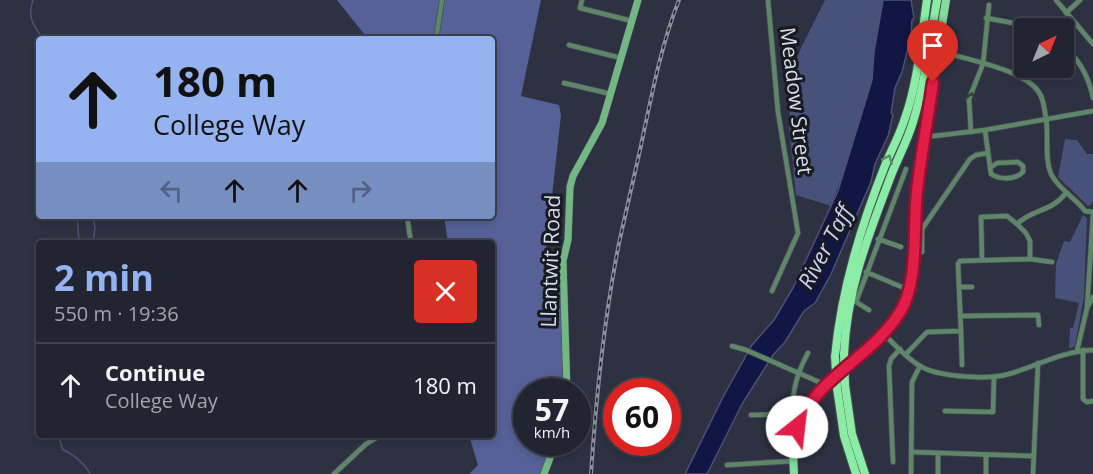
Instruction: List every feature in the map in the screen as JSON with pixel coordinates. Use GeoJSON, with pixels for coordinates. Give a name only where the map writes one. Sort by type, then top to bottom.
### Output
{"type":"FeatureCollection","features":[{"type":"Feature","properties":{"kind":"highway"},"geometry":{"type":"LineString","coordinates":[[856,474],[844,436],[841,386],[840,356],[845,288],[885,164],[904,122],[912,95],[927,0]]}},
{"type":"Feature","properties":{"kind":"highway"},"geometry":{"type":"LineString","coordinates":[[840,356],[852,290],[861,256],[913,123],[924,78],[936,0]]}},
{"type":"Feature","properties":{"kind":"highway"},"geometry":{"type":"LineString","coordinates":[[841,386],[864,474]]}},
{"type":"Feature","properties":{"kind":"main road","name":"Llantwit Road"},"geometry":{"type":"LineString","coordinates":[[567,378],[563,261],[568,240],[570,186],[578,166],[599,130],[638,0]]}},
{"type":"Feature","properties":{"kind":"main road"},"geometry":{"type":"LineString","coordinates":[[794,474],[794,443],[799,421],[810,402],[884,334],[902,309],[909,290],[914,264],[916,198],[946,0]]}},
{"type":"Feature","properties":{"kind":"main road"},"geometry":{"type":"LineString","coordinates":[[544,474],[551,456]]}},
{"type":"Feature","properties":{"kind":"street"},"geometry":{"type":"LineString","coordinates":[[436,36],[442,0]]}},
{"type":"Feature","properties":{"kind":"street"},"geometry":{"type":"LineString","coordinates":[[582,0],[580,8],[632,21]]}},
{"type":"Feature","properties":{"kind":"street","name":"Meadow Street"},"geometry":{"type":"LineString","coordinates":[[768,0],[778,112],[798,233],[772,291]]}},
{"type":"Feature","properties":{"kind":"street"},"geometry":{"type":"LineString","coordinates":[[1056,0],[1093,44]]}},
{"type":"Feature","properties":{"kind":"street"},"geometry":{"type":"LineString","coordinates":[[1066,13],[1080,0]]}},
{"type":"Feature","properties":{"kind":"street"},"geometry":{"type":"LineString","coordinates":[[971,132],[969,99],[983,64],[989,5]]}},
{"type":"Feature","properties":{"kind":"street"},"geometry":{"type":"LineString","coordinates":[[986,18],[1014,23]]}},
{"type":"Feature","properties":{"kind":"street"},"geometry":{"type":"LineString","coordinates":[[569,45],[621,58]]}},
{"type":"Feature","properties":{"kind":"street"},"geometry":{"type":"LineString","coordinates":[[938,51],[1016,74],[1032,84],[1042,97],[1050,171],[1057,185],[1085,211],[1093,214],[1087,308],[1080,351],[1083,399],[1086,402],[1093,401]]}},
{"type":"Feature","properties":{"kind":"street"},"geometry":{"type":"LineString","coordinates":[[1074,57],[1083,69],[1093,98]]}},
{"type":"Feature","properties":{"kind":"street"},"geometry":{"type":"LineString","coordinates":[[564,83],[611,94]]}},
{"type":"Feature","properties":{"kind":"street"},"geometry":{"type":"LineString","coordinates":[[925,138],[1093,111]]}},
{"type":"Feature","properties":{"kind":"street"},"geometry":{"type":"LineString","coordinates":[[985,130],[991,174],[997,178],[1019,177],[1023,172],[1023,166],[1018,162],[997,163],[991,167]]}},
{"type":"Feature","properties":{"kind":"street"},"geometry":{"type":"LineString","coordinates":[[922,252],[922,230],[952,185],[972,156],[988,153]]}},
{"type":"Feature","properties":{"kind":"street"},"geometry":{"type":"LineString","coordinates":[[868,310],[856,303],[906,169]]}},
{"type":"Feature","properties":{"kind":"street"},"geometry":{"type":"LineString","coordinates":[[1017,224],[1027,215],[1049,208],[1066,193]]}},
{"type":"Feature","properties":{"kind":"street"},"geometry":{"type":"LineString","coordinates":[[982,260],[981,217],[1007,216],[1026,233],[1030,241],[1030,259]]}},
{"type":"Feature","properties":{"kind":"street"},"geometry":{"type":"LineString","coordinates":[[407,219],[411,240]]}},
{"type":"Feature","properties":{"kind":"street"},"geometry":{"type":"LineString","coordinates":[[878,239],[901,248]]}},
{"type":"Feature","properties":{"kind":"street"},"geometry":{"type":"LineString","coordinates":[[962,365],[958,264],[960,261],[1030,259],[1052,262]]}},
{"type":"Feature","properties":{"kind":"street"},"geometry":{"type":"LineString","coordinates":[[866,272],[909,290]]}},
{"type":"Feature","properties":{"kind":"street"},"geometry":{"type":"LineString","coordinates":[[959,287],[972,287]]}},
{"type":"Feature","properties":{"kind":"street"},"geometry":{"type":"LineString","coordinates":[[1087,308],[1093,297]]}},
{"type":"Feature","properties":{"kind":"street"},"geometry":{"type":"LineString","coordinates":[[960,316],[1038,315],[1039,325]]}},
{"type":"Feature","properties":{"kind":"street"},"geometry":{"type":"LineString","coordinates":[[906,354],[927,332],[961,331]]}},
{"type":"Feature","properties":{"kind":"street"},"geometry":{"type":"LineString","coordinates":[[884,334],[920,366],[930,371],[947,374],[994,377],[1008,375],[1038,363],[1080,351],[1093,350]]}},
{"type":"Feature","properties":{"kind":"street"},"geometry":{"type":"LineString","coordinates":[[732,346],[798,371],[826,385]]}},
{"type":"Feature","properties":{"kind":"street"},"geometry":{"type":"LineString","coordinates":[[893,462],[889,366],[891,359],[900,349]]}},
{"type":"Feature","properties":{"kind":"street"},"geometry":{"type":"LineString","coordinates":[[751,415],[792,414],[798,371],[808,353]]}},
{"type":"Feature","properties":{"kind":"street"},"geometry":{"type":"LineString","coordinates":[[1033,474],[1038,363]]}},
{"type":"Feature","properties":{"kind":"street"},"geometry":{"type":"LineString","coordinates":[[911,474],[912,382],[920,366]]}},
{"type":"Feature","properties":{"kind":"street"},"geometry":{"type":"LineString","coordinates":[[945,411],[993,412],[994,377]]}},
{"type":"Feature","properties":{"kind":"street"},"geometry":{"type":"LineString","coordinates":[[334,474],[366,444],[376,438]]}},
{"type":"Feature","properties":{"kind":"street"},"geometry":{"type":"LineString","coordinates":[[910,452],[1033,456]]}},
{"type":"Feature","properties":{"kind":"street"},"geometry":{"type":"LineString","coordinates":[[938,453],[938,474]]}},
{"type":"Feature","properties":{"kind":"street"},"geometry":{"type":"LineString","coordinates":[[986,455],[986,474]]}},
{"type":"Feature","properties":{"kind":"street"},"geometry":{"type":"LineString","coordinates":[[727,465],[794,461]]}},
{"type":"Feature","properties":{"kind":"shaded area"},"geometry":{"type":"Polygon","coordinates":[[[337,0],[541,0],[521,96],[559,105],[561,115],[546,250],[560,254],[563,378],[513,378],[513,456],[547,456],[541,474],[469,474],[478,465],[470,438],[495,438],[495,240],[448,240],[444,219],[495,219],[495,36],[366,36],[337,0]]]}},
{"type":"Feature","properties":{"kind":"shaded area"},"geometry":{"type":"Polygon","coordinates":[[[825,0],[883,0],[874,52],[872,80],[852,149],[831,206],[796,195],[789,128],[791,76],[801,48],[825,0]]]}},
{"type":"Feature","properties":{"kind":"shaded area"},"geometry":{"type":"Polygon","coordinates":[[[1065,139],[1077,140],[1087,154],[1093,154],[1093,201],[1091,205],[1088,206],[1058,177],[1065,139]]]}},
{"type":"Feature","properties":{"kind":"shaded area"},"geometry":{"type":"Polygon","coordinates":[[[1083,215],[1087,218],[1084,297],[1075,346],[1069,348],[1070,328],[1073,328],[1079,303],[1055,298],[1056,264],[1064,241],[1070,242],[1083,215]]]}},
{"type":"Feature","properties":{"kind":"water","name":"River Taff"},"geometry":{"type":"Polygon","coordinates":[[[883,0],[911,0],[914,18],[902,72],[895,88],[891,113],[893,115],[888,136],[875,164],[871,182],[831,274],[815,303],[804,311],[742,404],[707,474],[685,474],[752,345],[774,320],[793,288],[838,191],[872,80],[874,52],[883,0]]]}},
{"type":"Feature","properties":{"kind":"waterway"},"geometry":{"type":"LineString","coordinates":[[33,0],[32,21],[42,36]]}},
{"type":"Feature","properties":{"kind":"waterway"},"geometry":{"type":"LineString","coordinates":[[77,219],[79,240]]}},
{"type":"Feature","properties":{"kind":"waterway"},"geometry":{"type":"LineString","coordinates":[[93,240],[94,219]]}},
{"type":"Feature","properties":{"kind":"waterway"},"geometry":{"type":"LineString","coordinates":[[59,438],[63,450],[78,460],[90,474]]}},
{"type":"Feature","properties":{"kind":"railway"},"geometry":{"type":"LineString","coordinates":[[591,474],[601,358],[619,243],[656,74],[679,0]]}},
{"type":"Feature","properties":{"kind":"route"},"geometry":{"type":"LineString","coordinates":[[797,427],[810,402],[884,334],[897,318],[907,299],[914,264],[913,243],[917,189],[933,82]]}}]}
